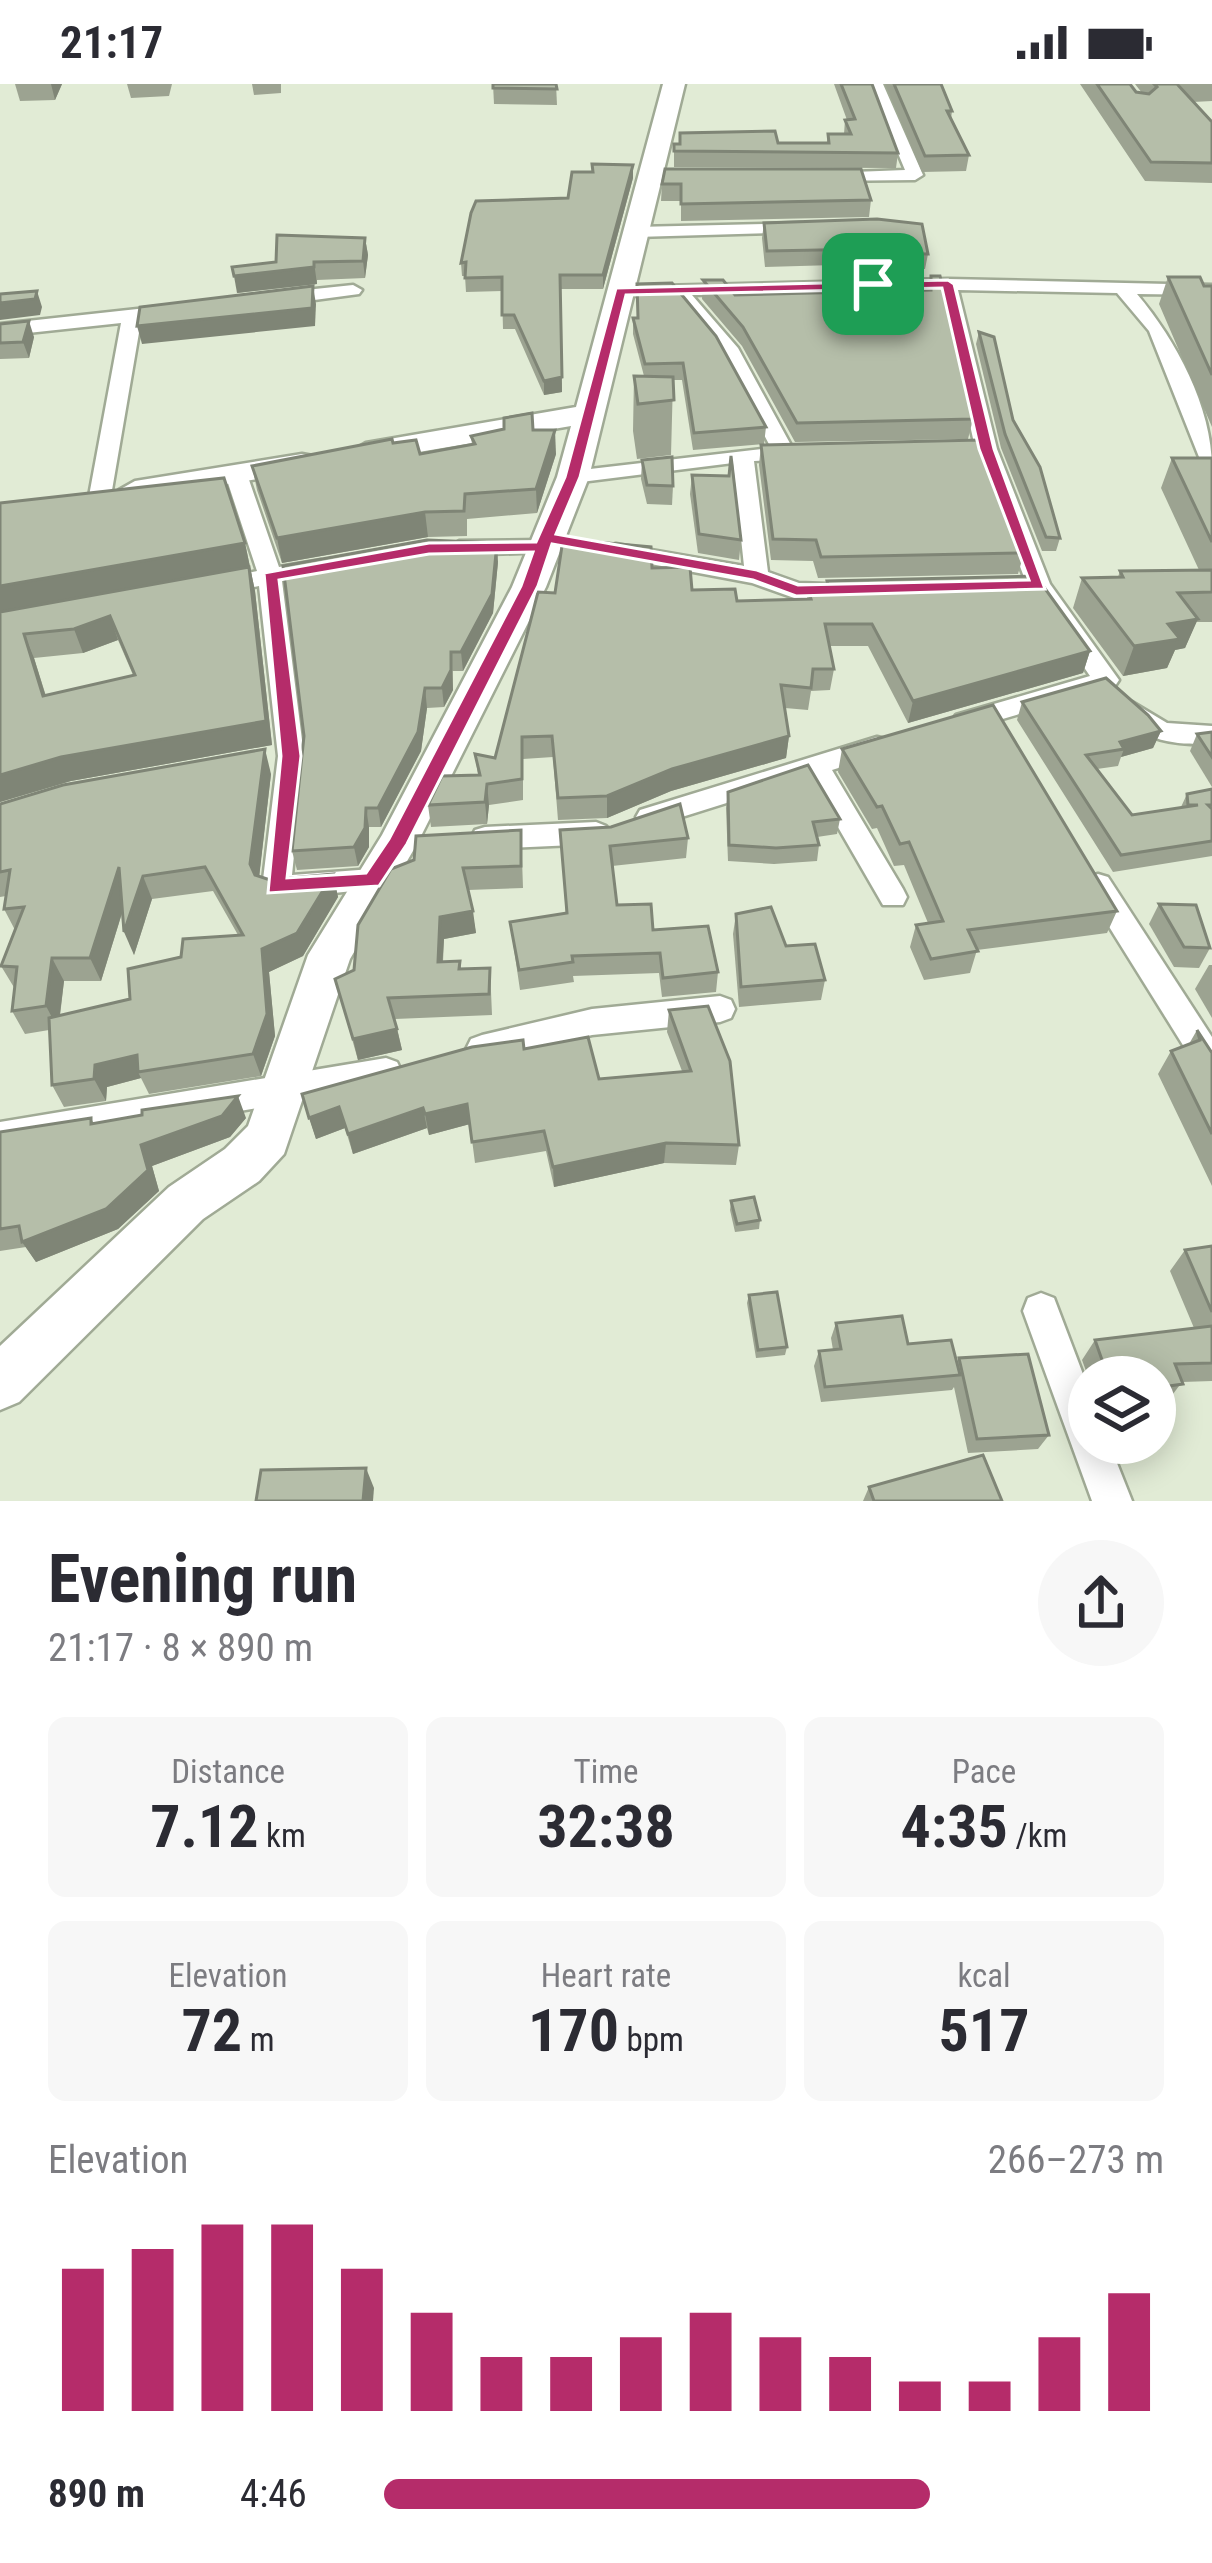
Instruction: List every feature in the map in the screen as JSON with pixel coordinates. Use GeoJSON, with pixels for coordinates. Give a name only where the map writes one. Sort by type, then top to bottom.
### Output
{"type":"FeatureCollection","features":[{"type":"Feature","properties":{"kind":"main road"},"geometry":{"type":"LineString","coordinates":[[0,1383],[186,1203],[242,1165],[267,1139],[330,955],[372,880],[408,843],[529,586],[572,477],[636,232],[661,176],[674,84]]}},
{"type":"Feature","properties":{"kind":"main road"},"geometry":{"type":"LineString","coordinates":[[60,503],[590,414]]}},
{"type":"Feature","properties":{"kind":"street"},"geometry":{"type":"LineString","coordinates":[[812,178],[915,175],[876,84]]}},
{"type":"Feature","properties":{"kind":"street"},"geometry":{"type":"LineString","coordinates":[[636,232],[818,227]]}},
{"type":"Feature","properties":{"kind":"street"},"geometry":{"type":"LineString","coordinates":[[621,291],[948,284],[1212,290]]}},
{"type":"Feature","properties":{"kind":"street"},"geometry":{"type":"LineString","coordinates":[[948,284],[986,449],[1028,585],[1140,721],[1175,736],[1212,735]]}},
{"type":"Feature","properties":{"kind":"street"},"geometry":{"type":"LineString","coordinates":[[1122,288],[1158,330],[1212,462]]}},
{"type":"Feature","properties":{"kind":"street"},"geometry":{"type":"LineString","coordinates":[[265,300],[352,290]]}},
{"type":"Feature","properties":{"kind":"street"},"geometry":{"type":"LineString","coordinates":[[678,290],[728,348],[784,454]]}},
{"type":"Feature","properties":{"kind":"street"},"geometry":{"type":"LineString","coordinates":[[0,330],[199,308]]}},
{"type":"Feature","properties":{"kind":"street"},"geometry":{"type":"LineString","coordinates":[[100,496],[132,316]]}},
{"type":"Feature","properties":{"kind":"street"},"geometry":{"type":"LineString","coordinates":[[926,450],[986,449]]}},
{"type":"Feature","properties":{"kind":"street"},"geometry":{"type":"LineString","coordinates":[[572,477],[743,455],[824,452]]}},
{"type":"Feature","properties":{"kind":"street"},"geometry":{"type":"LineString","coordinates":[[743,455],[757,576]]}},
{"type":"Feature","properties":{"kind":"street"},"geometry":{"type":"LineString","coordinates":[[236,474],[270,576],[280,758],[276,887],[372,880]]}},
{"type":"Feature","properties":{"kind":"street"},"geometry":{"type":"LineString","coordinates":[[429,548],[544,542],[757,576],[796,591],[863,590]]}},
{"type":"Feature","properties":{"kind":"street"},"geometry":{"type":"LineString","coordinates":[[182,593],[338,564]]}},
{"type":"Feature","properties":{"kind":"street"},"geometry":{"type":"LineString","coordinates":[[949,725],[1106,680]]}},
{"type":"Feature","properties":{"kind":"street"},"geometry":{"type":"LineString","coordinates":[[994,712],[1014,747]]}},
{"type":"Feature","properties":{"kind":"street"},"geometry":{"type":"LineString","coordinates":[[462,839],[609,832],[904,738]]}},
{"type":"Feature","properties":{"kind":"street"},"geometry":{"type":"LineString","coordinates":[[815,764],[893,898]]}},
{"type":"Feature","properties":{"kind":"street"},"geometry":{"type":"LineString","coordinates":[[1079,855],[1212,1064]]}},
{"type":"Feature","properties":{"kind":"street"},"geometry":{"type":"LineString","coordinates":[[0,1137],[285,1091],[592,1022],[720,1009]]}},
{"type":"Feature","properties":{"kind":"street"},"geometry":{"type":"LineString","coordinates":[[1041,1311],[1068,1385]]}},
{"type":"Feature","properties":{"kind":"street"},"geometry":{"type":"LineString","coordinates":[[1098,1464],[1112,1501]]}},
{"type":"Feature","properties":{"kind":"building"},"geometry":{"type":"Polygon","coordinates":[[[493,84],[556,84],[557,89],[493,88],[493,84]]]}},
{"type":"Feature","properties":{"kind":"building"},"geometry":{"type":"Polygon","coordinates":[[[841,84],[872,84],[898,153],[674,151],[680,133],[775,131],[778,143],[829,143],[828,134],[851,134],[845,120],[855,119],[841,84]]]}},
{"type":"Feature","properties":{"kind":"building"},"geometry":{"type":"Polygon","coordinates":[[[894,84],[941,84],[952,111],[947,111],[969,155],[925,156],[894,84]]]}},
{"type":"Feature","properties":{"kind":"building"},"geometry":{"type":"Polygon","coordinates":[[[1097,84],[1130,84],[1136,92],[1149,94],[1157,87],[1154,84],[1177,84],[1212,122],[1212,163],[1151,162],[1097,84]]]}},
{"type":"Feature","properties":{"kind":"building"},"geometry":{"type":"Polygon","coordinates":[[[592,164],[633,165],[603,275],[560,275],[562,377],[544,381],[514,315],[502,315],[502,277],[465,278],[466,262],[461,263],[471,213],[476,201],[568,198],[572,172],[593,172],[592,164]]]}},
{"type":"Feature","properties":{"kind":"building"},"geometry":{"type":"Polygon","coordinates":[[[665,169],[861,169],[871,200],[681,204],[681,184],[662,184],[665,169]]]}},
{"type":"Feature","properties":{"kind":"building"},"geometry":{"type":"Polygon","coordinates":[[[877,219],[922,224],[928,254],[873,253],[871,249],[767,251],[764,223],[877,219]]]}},
{"type":"Feature","properties":{"kind":"building"},"geometry":{"type":"Polygon","coordinates":[[[277,235],[365,238],[363,261],[314,262],[314,267],[234,276],[232,267],[276,262],[277,235]]]}},
{"type":"Feature","properties":{"kind":"building"},"geometry":{"type":"Polygon","coordinates":[[[931,276],[940,276],[973,419],[797,423],[743,327],[703,280],[723,280],[735,295],[931,290],[931,276]]]}},
{"type":"Feature","properties":{"kind":"building"},"geometry":{"type":"Polygon","coordinates":[[[1168,277],[1200,277],[1204,286],[1212,286],[1212,375],[1168,277]]]}},
{"type":"Feature","properties":{"kind":"building"},"geometry":{"type":"Polygon","coordinates":[[[672,283],[716,336],[766,427],[694,433],[683,363],[645,364],[633,318],[638,318],[637,284],[672,283]]]}},
{"type":"Feature","properties":{"kind":"building"},"geometry":{"type":"Polygon","coordinates":[[[313,286],[312,308],[137,326],[140,307],[313,286]]]}},
{"type":"Feature","properties":{"kind":"building"},"geometry":{"type":"Polygon","coordinates":[[[37,291],[35,299],[0,303],[0,294],[37,291]]]}},
{"type":"Feature","properties":{"kind":"building"},"geometry":{"type":"Polygon","coordinates":[[[29,321],[23,342],[0,343],[0,324],[29,321]]]}},
{"type":"Feature","properties":{"kind":"building"},"geometry":{"type":"Polygon","coordinates":[[[979,332],[994,337],[1013,420],[1040,467],[1060,538],[1046,537],[1005,434],[979,332]]]}},
{"type":"Feature","properties":{"kind":"building"},"geometry":{"type":"Polygon","coordinates":[[[634,376],[673,377],[674,400],[638,404],[634,376]]]}},
{"type":"Feature","properties":{"kind":"building"},"geometry":{"type":"Polygon","coordinates":[[[532,413],[533,430],[555,430],[536,489],[465,494],[464,511],[425,512],[277,538],[252,466],[392,439],[393,443],[416,440],[420,454],[475,444],[471,436],[504,429],[504,418],[532,413]]]}},
{"type":"Feature","properties":{"kind":"building"},"geometry":{"type":"Polygon","coordinates":[[[980,440],[1024,553],[821,557],[816,540],[773,539],[761,445],[980,440]]]}},
{"type":"Feature","properties":{"kind":"building"},"geometry":{"type":"Polygon","coordinates":[[[731,456],[741,540],[699,534],[692,475],[729,476],[731,456]]]}},
{"type":"Feature","properties":{"kind":"building"},"geometry":{"type":"Polygon","coordinates":[[[672,457],[673,486],[647,485],[642,460],[672,457]]]}},
{"type":"Feature","properties":{"kind":"building"},"geometry":{"type":"Polygon","coordinates":[[[1172,458],[1212,458],[1212,542],[1172,458]]]}},
{"type":"Feature","properties":{"kind":"building"},"geometry":{"type":"Polygon","coordinates":[[[224,478],[245,543],[0,586],[0,503],[224,478]]]}},
{"type":"Feature","properties":{"kind":"building"},"geometry":{"type":"Polygon","coordinates":[[[563,539],[651,547],[652,568],[690,567],[692,590],[735,589],[737,601],[811,599],[808,590],[829,589],[827,581],[1036,576],[1090,651],[913,701],[872,624],[825,624],[834,669],[813,669],[811,688],[781,685],[789,736],[672,769],[607,796],[558,798],[552,736],[522,737],[522,779],[487,784],[485,802],[428,805],[442,776],[480,775],[475,754],[495,758],[538,592],[555,593],[563,539]]]}},
{"type":"Feature","properties":{"kind":"building"},"geometry":{"type":"Polygon","coordinates":[[[427,540],[497,543],[492,594],[461,652],[451,652],[451,670],[442,688],[425,688],[418,732],[378,808],[366,808],[365,828],[354,847],[292,851],[304,736],[283,566],[427,540]]]}},
{"type":"Feature","properties":{"kind":"building"},"geometry":{"type":"Polygon","coordinates":[[[249,567],[266,721],[61,757],[0,775],[0,612],[249,567]],[[110,616],[74,629],[24,634],[43,696],[135,675],[110,616]]]}},
{"type":"Feature","properties":{"kind":"building"},"geometry":{"type":"Polygon","coordinates":[[[1212,570],[1212,592],[1178,593],[1198,619],[1168,624],[1180,639],[1134,646],[1082,578],[1123,577],[1120,571],[1212,570]]]}},
{"type":"Feature","properties":{"kind":"building"},"geometry":{"type":"Polygon","coordinates":[[[1106,678],[1161,731],[1120,742],[1124,749],[1086,755],[1132,815],[1198,805],[1188,805],[1187,794],[1212,789],[1212,805],[1208,805],[1212,841],[1121,855],[1022,702],[1106,678]]]}},
{"type":"Feature","properties":{"kind":"building"},"geometry":{"type":"Polygon","coordinates":[[[993,705],[1117,911],[968,930],[978,951],[931,959],[916,925],[943,921],[909,842],[900,844],[882,806],[877,807],[842,749],[993,705]]]}},
{"type":"Feature","properties":{"kind":"building"},"geometry":{"type":"Polygon","coordinates":[[[1212,732],[1212,757],[1197,734],[1212,732]]]}},
{"type":"Feature","properties":{"kind":"building"},"geometry":{"type":"Polygon","coordinates":[[[265,749],[250,864],[255,875],[270,880],[333,874],[297,933],[262,949],[267,1014],[253,1054],[138,1072],[137,1055],[95,1065],[94,1079],[52,1085],[49,1018],[130,999],[128,969],[181,957],[183,939],[243,935],[205,867],[143,876],[124,932],[119,867],[90,958],[52,958],[46,1006],[12,1011],[17,967],[1,966],[24,907],[4,909],[10,870],[0,872],[0,804],[63,785],[265,749]]]}},
{"type":"Feature","properties":{"kind":"building"},"geometry":{"type":"Polygon","coordinates":[[[808,765],[840,819],[813,822],[819,845],[729,845],[728,792],[808,765]]]}},
{"type":"Feature","properties":{"kind":"building"},"geometry":{"type":"Polygon","coordinates":[[[680,804],[688,838],[610,846],[617,905],[651,904],[653,930],[708,926],[718,972],[663,978],[660,953],[572,956],[573,962],[519,970],[510,922],[567,913],[560,830],[611,827],[680,804]]]}},
{"type":"Feature","properties":{"kind":"building"},"geometry":{"type":"Polygon","coordinates":[[[521,830],[521,866],[463,868],[473,911],[440,917],[438,962],[460,961],[459,969],[490,968],[489,994],[388,998],[397,1029],[353,1039],[335,979],[354,970],[358,925],[391,869],[414,860],[416,836],[521,830]]]}},
{"type":"Feature","properties":{"kind":"building"},"geometry":{"type":"Polygon","coordinates":[[[1159,904],[1196,905],[1210,948],[1184,947],[1159,904]]]}},
{"type":"Feature","properties":{"kind":"building"},"geometry":{"type":"Polygon","coordinates":[[[771,907],[786,946],[815,944],[825,980],[741,987],[736,914],[771,907]]]}},
{"type":"Feature","properties":{"kind":"building"},"geometry":{"type":"Polygon","coordinates":[[[708,1006],[730,1061],[739,1145],[666,1143],[553,1167],[544,1131],[472,1142],[467,1104],[425,1114],[423,1108],[348,1134],[339,1107],[309,1118],[302,1094],[472,1047],[523,1040],[524,1049],[588,1037],[599,1079],[691,1071],[669,1010],[708,1006]]]}},
{"type":"Feature","properties":{"kind":"building"},"geometry":{"type":"Polygon","coordinates":[[[1197,1030],[1212,1053],[1212,1134],[1171,1051],[1200,1040],[1197,1030]]]}},
{"type":"Feature","properties":{"kind":"building"},"geometry":{"type":"Polygon","coordinates":[[[238,1096],[222,1116],[141,1145],[148,1170],[106,1209],[22,1242],[19,1226],[0,1229],[0,1132],[91,1118],[91,1124],[142,1115],[142,1110],[238,1096]]]}},
{"type":"Feature","properties":{"kind":"building"},"geometry":{"type":"Polygon","coordinates":[[[754,1197],[760,1220],[737,1224],[731,1201],[754,1197]]]}},
{"type":"Feature","properties":{"kind":"building"},"geometry":{"type":"Polygon","coordinates":[[[1212,1246],[1212,1312],[1185,1250],[1212,1246]]]}},
{"type":"Feature","properties":{"kind":"building"},"geometry":{"type":"Polygon","coordinates":[[[777,1292],[787,1347],[758,1350],[749,1295],[777,1292]]]}},
{"type":"Feature","properties":{"kind":"building"},"geometry":{"type":"Polygon","coordinates":[[[902,1316],[908,1344],[951,1340],[960,1375],[825,1387],[819,1351],[841,1349],[836,1323],[902,1316]]]}},
{"type":"Feature","properties":{"kind":"building"},"geometry":{"type":"Polygon","coordinates":[[[1212,1326],[1212,1363],[1176,1364],[1176,1356],[1101,1356],[1095,1340],[1212,1326]]]}},
{"type":"Feature","properties":{"kind":"building"},"geometry":{"type":"Polygon","coordinates":[[[1028,1354],[1049,1435],[977,1439],[959,1358],[1028,1354]]]}},
{"type":"Feature","properties":{"kind":"building"},"geometry":{"type":"Polygon","coordinates":[[[983,1455],[1002,1501],[874,1501],[869,1487],[983,1455]]]}},
{"type":"Feature","properties":{"kind":"building"},"geometry":{"type":"Polygon","coordinates":[[[366,1468],[363,1501],[256,1501],[261,1470],[366,1468]]]}},
{"type":"Feature","properties":{"kind":"route"},"geometry":{"type":"LineString","coordinates":[[873,284],[948,284],[986,449],[1039,585],[796,591],[757,576],[546,538],[529,586],[397,844],[372,880],[276,887],[291,756],[270,576],[429,548],[542,547],[572,477],[621,291],[873,284]]}}]}
